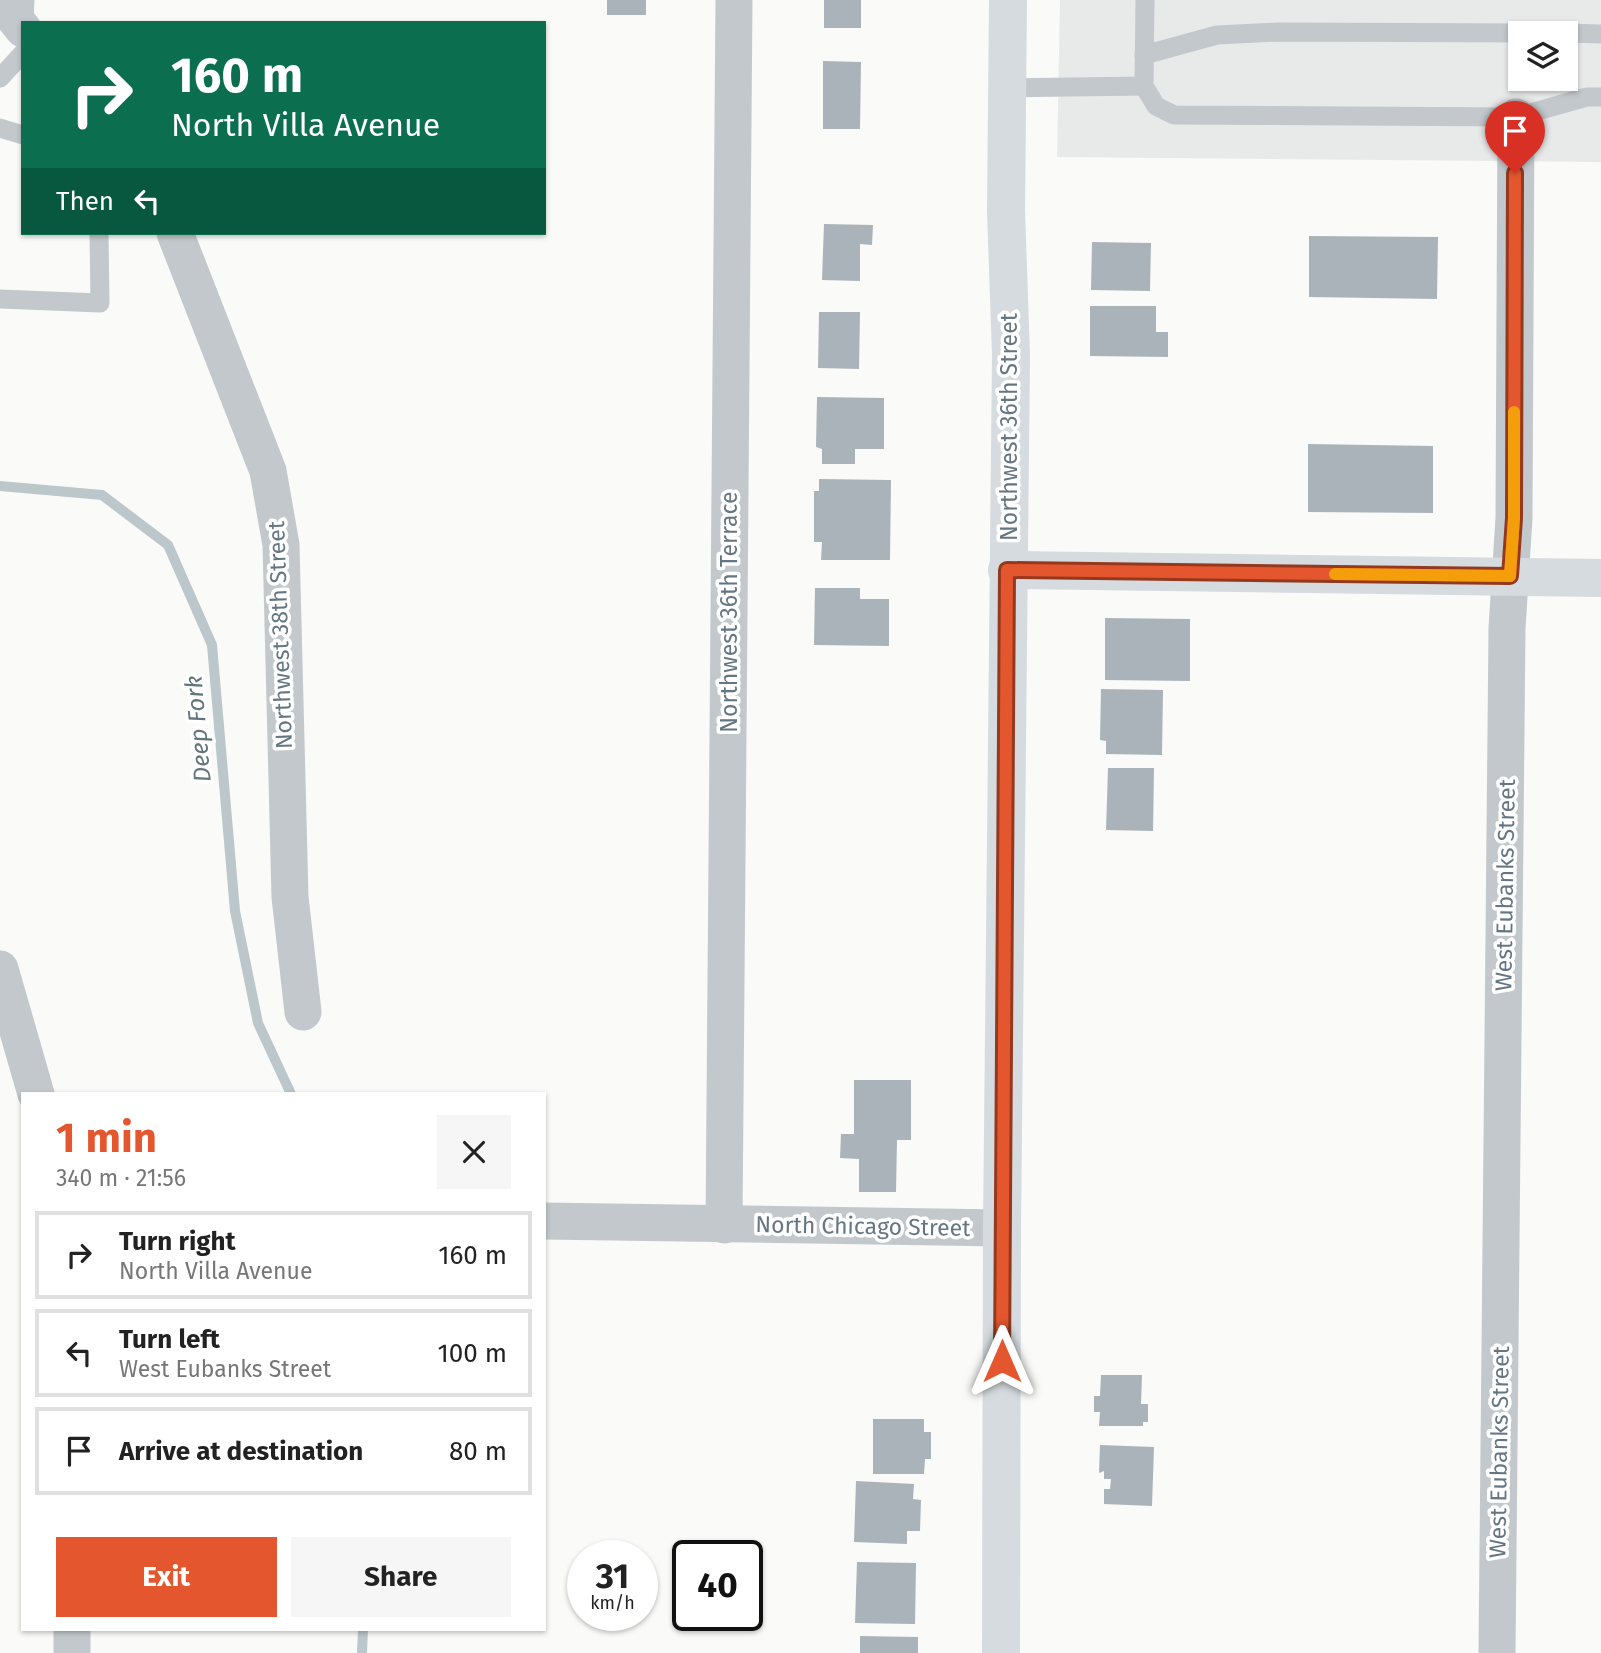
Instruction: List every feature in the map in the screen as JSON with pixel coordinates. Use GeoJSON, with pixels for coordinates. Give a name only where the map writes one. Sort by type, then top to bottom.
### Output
{"type":"FeatureCollection","features":[{"type":"Feature","properties":{"kind":"street"},"geometry":{"type":"LineString","coordinates":[[16,0],[15,19],[21,26]]}},
{"type":"Feature","properties":{"kind":"street","name":"Northwest 36th Terrace"},"geometry":{"type":"LineString","coordinates":[[724,1224],[734,0]]}},
{"type":"Feature","properties":{"kind":"street","name":"Northwest 36th Street"},"geometry":{"type":"LineString","coordinates":[[1001,1653],[1007,570],[1011,355],[1006,211],[1008,0]]}},
{"type":"Feature","properties":{"kind":"street","name":"West Eubanks Street"},"geometry":{"type":"LineString","coordinates":[[1497,1653],[1510,576],[1514,505],[1516,117]]}},
{"type":"Feature","properties":{"kind":"street","name":"Northwest 38th Street"},"geometry":{"type":"LineString","coordinates":[[176,235],[268,471],[281,545],[283,706],[290,897],[303,1012]]}},
{"type":"Feature","properties":{"kind":"street"},"geometry":{"type":"LineString","coordinates":[[1007,570],[1601,578]]}},
{"type":"Feature","properties":{"kind":"street"},"geometry":{"type":"LineString","coordinates":[[0,969],[35,1092]]}},
{"type":"Feature","properties":{"kind":"street","name":"North Chicago Street"},"geometry":{"type":"LineString","coordinates":[[546,1221],[1002,1228]]}},
{"type":"Feature","properties":{"kind":"street"},"geometry":{"type":"LineString","coordinates":[[72,1631],[72,1653]]}},
{"type":"Feature","properties":{"kind":"lane"},"geometry":{"type":"LineString","coordinates":[[1145,0],[1144,86],[1156,106],[1174,115],[1516,117],[1587,97],[1601,97]]}},
{"type":"Feature","properties":{"kind":"lane"},"geometry":{"type":"LineString","coordinates":[[1144,55],[1217,36],[1278,32],[1508,33]]}},
{"type":"Feature","properties":{"kind":"lane"},"geometry":{"type":"LineString","coordinates":[[1578,33],[1601,34]]}},
{"type":"Feature","properties":{"kind":"lane"},"geometry":{"type":"LineString","coordinates":[[0,78],[21,55]]}},
{"type":"Feature","properties":{"kind":"lane"},"geometry":{"type":"LineString","coordinates":[[1007,88],[1144,86]]}},
{"type":"Feature","properties":{"kind":"lane"},"geometry":{"type":"LineString","coordinates":[[0,128],[21,134]]}},
{"type":"Feature","properties":{"kind":"lane"},"geometry":{"type":"LineString","coordinates":[[0,299],[100,303],[99,235]]}},
{"type":"Feature","properties":{"kind":"shaded area"},"geometry":{"type":"Polygon","coordinates":[[[1060,0],[1601,0],[1601,162],[1057,157],[1060,0]]]}},
{"type":"Feature","properties":{"kind":"building"},"geometry":{"type":"Polygon","coordinates":[[[607,0],[646,0],[646,15],[607,15],[607,0]]]}},
{"type":"Feature","properties":{"kind":"building"},"geometry":{"type":"Polygon","coordinates":[[[824,0],[861,0],[861,28],[824,28],[824,0]]]}},
{"type":"Feature","properties":{"kind":"building"},"geometry":{"type":"Polygon","coordinates":[[[823,61],[861,62],[860,129],[823,129],[823,61]]]}},
{"type":"Feature","properties":{"kind":"building"},"geometry":{"type":"Polygon","coordinates":[[[824,224],[873,225],[872,245],[860,244],[860,281],[822,280],[824,224]]]}},
{"type":"Feature","properties":{"kind":"building"},"geometry":{"type":"Polygon","coordinates":[[[1309,236],[1438,237],[1437,299],[1309,297],[1309,236]]]}},
{"type":"Feature","properties":{"kind":"building"},"geometry":{"type":"Polygon","coordinates":[[[1092,242],[1151,243],[1150,291],[1091,290],[1092,242]]]}},
{"type":"Feature","properties":{"kind":"building"},"geometry":{"type":"Polygon","coordinates":[[[1090,306],[1156,306],[1156,332],[1168,332],[1168,357],[1090,356],[1090,306]]]}},
{"type":"Feature","properties":{"kind":"building"},"geometry":{"type":"Polygon","coordinates":[[[819,312],[860,312],[859,369],[818,368],[819,312]]]}},
{"type":"Feature","properties":{"kind":"building"},"geometry":{"type":"Polygon","coordinates":[[[817,397],[884,398],[884,449],[855,449],[855,464],[822,464],[822,449],[816,447],[817,397]]]}},
{"type":"Feature","properties":{"kind":"building"},"geometry":{"type":"Polygon","coordinates":[[[1308,444],[1433,446],[1433,513],[1308,512],[1308,444]]]}},
{"type":"Feature","properties":{"kind":"building"},"geometry":{"type":"Polygon","coordinates":[[[819,479],[891,480],[890,560],[821,560],[822,542],[814,542],[814,491],[819,491],[819,479]]]}},
{"type":"Feature","properties":{"kind":"building"},"geometry":{"type":"Polygon","coordinates":[[[815,588],[860,588],[860,599],[889,599],[889,646],[814,645],[815,588]]]}},
{"type":"Feature","properties":{"kind":"building"},"geometry":{"type":"Polygon","coordinates":[[[1105,618],[1190,619],[1190,681],[1105,680],[1105,618]]]}},
{"type":"Feature","properties":{"kind":"building"},"geometry":{"type":"Polygon","coordinates":[[[1101,689],[1163,690],[1162,755],[1106,754],[1106,741],[1100,740],[1101,689]]]}},
{"type":"Feature","properties":{"kind":"building"},"geometry":{"type":"Polygon","coordinates":[[[1108,768],[1154,768],[1153,831],[1106,830],[1108,768]]]}},
{"type":"Feature","properties":{"kind":"building"},"geometry":{"type":"Polygon","coordinates":[[[854,1080],[911,1080],[911,1140],[897,1140],[896,1192],[859,1192],[859,1159],[840,1158],[841,1134],[854,1134],[854,1080]]]}},
{"type":"Feature","properties":{"kind":"building"},"geometry":{"type":"Polygon","coordinates":[[[1101,1375],[1142,1375],[1141,1404],[1148,1404],[1148,1422],[1143,1422],[1143,1426],[1099,1426],[1100,1412],[1094,1412],[1094,1396],[1100,1396],[1101,1375]]]}},
{"type":"Feature","properties":{"kind":"building"},"geometry":{"type":"Polygon","coordinates":[[[873,1419],[924,1419],[924,1432],[931,1432],[931,1459],[925,1459],[924,1474],[873,1474],[873,1419]]]}},
{"type":"Feature","properties":{"kind":"building"},"geometry":{"type":"Polygon","coordinates":[[[1100,1445],[1154,1447],[1152,1506],[1104,1504],[1104,1489],[1110,1489],[1111,1479],[1104,1479],[1104,1471],[1099,1473],[1100,1445]]]}},
{"type":"Feature","properties":{"kind":"building"},"geometry":{"type":"Polygon","coordinates":[[[856,1481],[914,1484],[913,1499],[921,1500],[920,1531],[907,1531],[907,1544],[854,1542],[856,1481]]]}},
{"type":"Feature","properties":{"kind":"building"},"geometry":{"type":"Polygon","coordinates":[[[857,1562],[916,1563],[915,1624],[855,1623],[857,1562]]]}},
{"type":"Feature","properties":{"kind":"building"},"geometry":{"type":"Polygon","coordinates":[[[860,1636],[918,1637],[918,1653],[860,1653],[860,1636]]]}},
{"type":"Feature","properties":{"kind":"waterway","name":"Deep Fork"},"geometry":{"type":"LineString","coordinates":[[0,486],[102,495],[168,545],[212,645],[235,911],[258,1023],[290,1092]]}},
{"type":"Feature","properties":{"kind":"waterway","name":"Deep Fork"},"geometry":{"type":"LineString","coordinates":[[362,1653],[363,1631]]}},
{"type":"Feature","properties":{"kind":"slow traffic"},"geometry":{"type":"LineString","coordinates":[[1335,574],[1510,576],[1514,518],[1514,412]]}},
{"type":"Feature","properties":{"kind":"route"},"geometry":{"type":"LineString","coordinates":[[1002,1361],[1007,570],[1510,576],[1514,518],[1515,173]]}}]}
